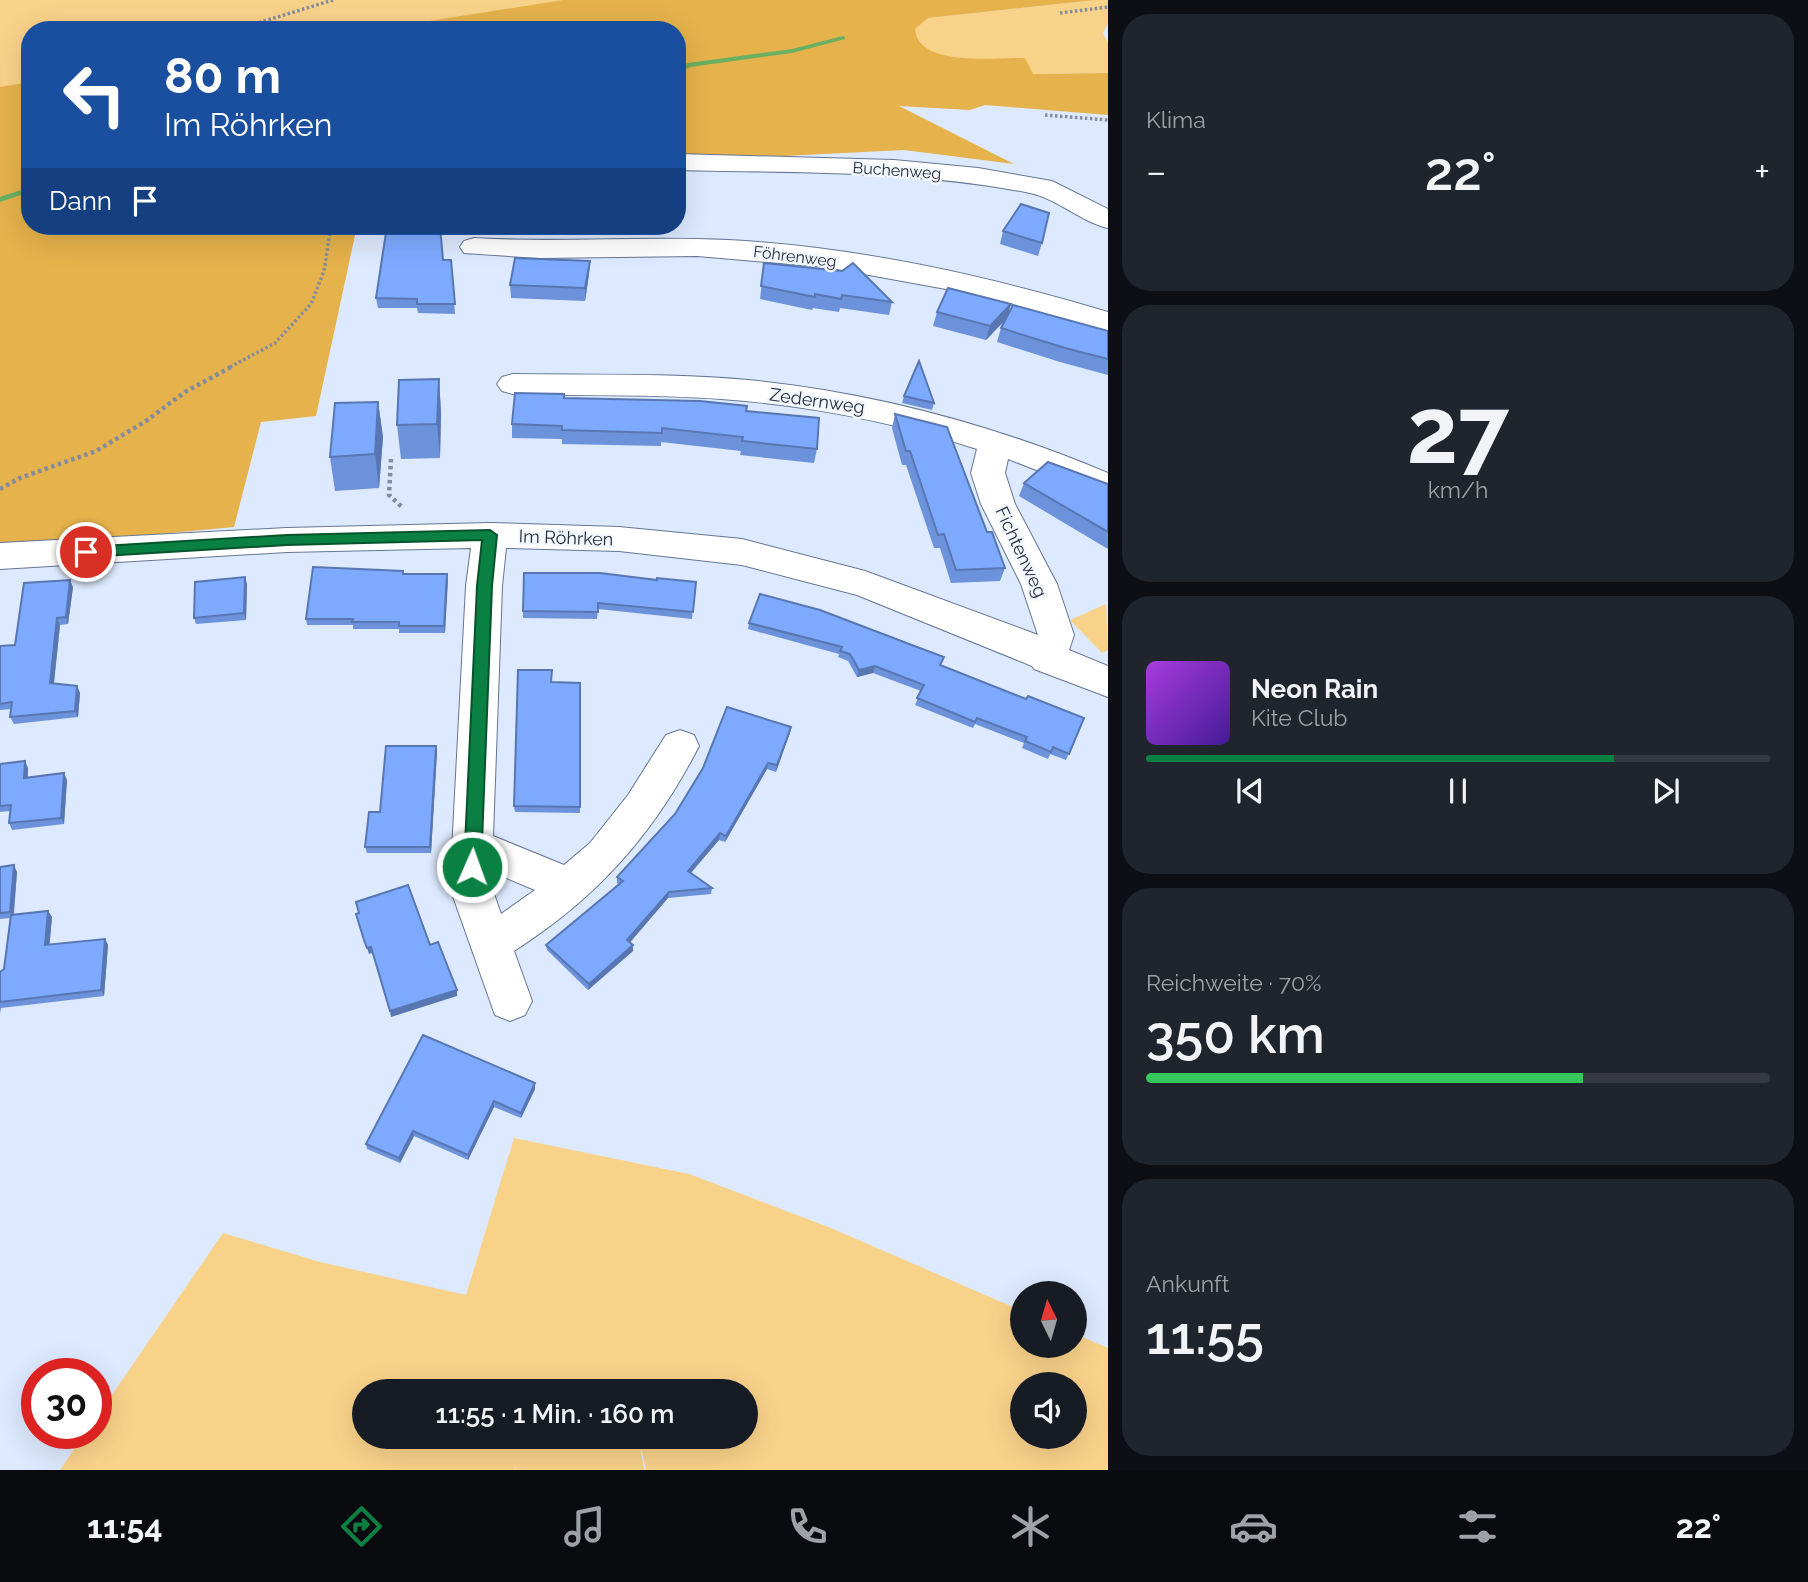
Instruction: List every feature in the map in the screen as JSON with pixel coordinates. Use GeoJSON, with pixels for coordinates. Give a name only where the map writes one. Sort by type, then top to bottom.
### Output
{"type":"FeatureCollection","features":[{"type":"Feature","properties":{"kind":"street","name":"Buchenweg"},"geometry":{"type":"LineString","coordinates":[[686,162],[880,168],[978,176],[1042,187],[1108,220]]}},
{"type":"Feature","properties":{"kind":"street"},"geometry":{"type":"LineString","coordinates":[[1067,200],[1108,192]]}},
{"type":"Feature","properties":{"kind":"street","name":"Föhrenweg"},"geometry":{"type":"LineString","coordinates":[[474,247],[518,250],[621,246],[729,249],[818,258],[925,276],[1051,304],[1108,322]]}},
{"type":"Feature","properties":{"kind":"street","name":"Zedernweg"},"geometry":{"type":"LineString","coordinates":[[513,384],[750,391],[873,409],[949,427],[1072,470],[1108,486]]}},
{"type":"Feature","properties":{"kind":"street","name":"Fichtenweg"},"geometry":{"type":"LineString","coordinates":[[995,443],[988,473],[998,504],[1039,584],[1056,635],[1046,659]]}},
{"type":"Feature","properties":{"kind":"street"},"geometry":{"type":"LineString","coordinates":[[490,535],[484,586],[471,888],[510,1000]]}},
{"type":"Feature","properties":{"kind":"street","name":"Im Röhrken"},"geometry":{"type":"LineString","coordinates":[[0,556],[264,541],[490,535],[619,539],[742,552],[865,584],[960,620],[1046,659],[1108,682]]}},
{"type":"Feature","properties":{"kind":"street"},"geometry":{"type":"LineString","coordinates":[[491,943],[537,914],[604,855],[642,807],[680,746]]}},
{"type":"Feature","properties":{"kind":"street"},"geometry":{"type":"LineString","coordinates":[[473,846],[569,885]]}},
{"type":"Feature","properties":{"kind":"path"},"geometry":{"type":"LineString","coordinates":[[264,21],[333,0]]}},
{"type":"Feature","properties":{"kind":"path"},"geometry":{"type":"LineString","coordinates":[[1060,13],[1108,7]]}},
{"type":"Feature","properties":{"kind":"path"},"geometry":{"type":"LineString","coordinates":[[1045,115],[1108,120]]}},
{"type":"Feature","properties":{"kind":"path"},"geometry":{"type":"LineString","coordinates":[[0,489],[20,478],[96,451],[146,421],[185,392],[275,343],[311,304],[324,271],[330,235]]}},
{"type":"Feature","properties":{"kind":"path"},"geometry":{"type":"LineString","coordinates":[[391,459],[389,495],[418,521],[418,536]]}},
{"type":"Feature","properties":{"kind":"shaded area"},"geometry":{"type":"Polygon","coordinates":[[[0,0],[567,0],[472,21],[21,21],[21,85],[0,88],[0,0]]]}},
{"type":"Feature","properties":{"kind":"shaded area"},"geometry":{"type":"Polygon","coordinates":[[[563,0],[1096,0],[928,18],[915,29],[919,41],[929,50],[943,55],[978,59],[1025,58],[1033,74],[1108,73],[1108,115],[985,105],[970,110],[899,106],[1014,164],[904,150],[784,156],[686,155],[686,21],[429,21],[563,0]]]}},
{"type":"Feature","properties":{"kind":"shaded area"},"geometry":{"type":"Polygon","coordinates":[[[1108,0],[1108,23],[1103,33],[1108,43],[1108,73],[1033,74],[935,54],[921,44],[914,29],[928,18],[1108,0]]]}},
{"type":"Feature","properties":{"kind":"shaded area"},"geometry":{"type":"Polygon","coordinates":[[[21,84],[21,235],[355,235],[316,416],[261,422],[234,527],[0,549],[0,87],[21,84]]]}},
{"type":"Feature","properties":{"kind":"shaded area"},"geometry":{"type":"Polygon","coordinates":[[[1106,604],[1108,650],[1102,653],[1070,620],[1106,604]]]}},
{"type":"Feature","properties":{"kind":"shaded area"},"geometry":{"type":"Polygon","coordinates":[[[514,1138],[689,1174],[831,1228],[1010,1306],[1010,1358],[1087,1358],[1087,1339],[1108,1348],[1108,1470],[646,1470],[641,1449],[758,1449],[758,1379],[352,1379],[352,1449],[641,1449],[644,1470],[515,1470],[516,1467],[514,1470],[60,1470],[74,1449],[112,1449],[112,1395],[223,1233],[320,1262],[466,1295],[514,1138]]]}},
{"type":"Feature","properties":{"kind":"building"},"geometry":{"type":"Polygon","coordinates":[[[1021,204],[1049,213],[1042,243],[1003,231],[1021,204]]]}},
{"type":"Feature","properties":{"kind":"building"},"geometry":{"type":"Polygon","coordinates":[[[386,235],[441,235],[443,260],[451,260],[455,304],[417,304],[417,299],[376,298],[386,235]]]}},
{"type":"Feature","properties":{"kind":"building"},"geometry":{"type":"Polygon","coordinates":[[[515,258],[590,261],[585,288],[510,285],[515,258]]]}},
{"type":"Feature","properties":{"kind":"building"},"geometry":{"type":"Polygon","coordinates":[[[764,263],[842,271],[853,263],[892,302],[842,295],[841,299],[815,294],[815,297],[761,286],[764,263]]]}},
{"type":"Feature","properties":{"kind":"building"},"geometry":{"type":"Polygon","coordinates":[[[948,288],[1011,304],[990,326],[937,312],[948,288]]]}},
{"type":"Feature","properties":{"kind":"building"},"geometry":{"type":"Polygon","coordinates":[[[1013,305],[1108,331],[1108,359],[1001,328],[1013,305]]]}},
{"type":"Feature","properties":{"kind":"building"},"geometry":{"type":"Polygon","coordinates":[[[919,361],[934,403],[904,396],[919,361]]]}},
{"type":"Feature","properties":{"kind":"building"},"geometry":{"type":"Polygon","coordinates":[[[439,379],[437,424],[397,425],[399,380],[439,379]]]}},
{"type":"Feature","properties":{"kind":"building"},"geometry":{"type":"Polygon","coordinates":[[[515,393],[564,394],[564,398],[700,401],[747,406],[746,411],[819,418],[817,449],[742,441],[743,437],[662,428],[662,433],[562,430],[562,426],[512,424],[515,393]]]}},
{"type":"Feature","properties":{"kind":"building"},"geometry":{"type":"Polygon","coordinates":[[[378,402],[375,454],[330,457],[335,403],[378,402]]]}},
{"type":"Feature","properties":{"kind":"building"},"geometry":{"type":"Polygon","coordinates":[[[895,414],[947,427],[987,532],[992,532],[1005,568],[956,570],[944,534],[938,535],[895,414]]]}},
{"type":"Feature","properties":{"kind":"building"},"geometry":{"type":"Polygon","coordinates":[[[1048,462],[1108,484],[1108,532],[1024,483],[1048,462]]]}},
{"type":"Feature","properties":{"kind":"building"},"geometry":{"type":"Polygon","coordinates":[[[313,567],[403,571],[403,574],[447,574],[444,626],[399,626],[399,622],[352,622],[353,619],[306,619],[313,567]]]}},
{"type":"Feature","properties":{"kind":"building"},"geometry":{"type":"Polygon","coordinates":[[[524,573],[600,573],[696,582],[693,612],[598,603],[598,612],[523,611],[524,573]]]}},
{"type":"Feature","properties":{"kind":"building"},"geometry":{"type":"Polygon","coordinates":[[[245,577],[244,613],[194,618],[195,582],[245,577]]]}},
{"type":"Feature","properties":{"kind":"building"},"geometry":{"type":"Polygon","coordinates":[[[70,580],[66,617],[57,618],[50,683],[77,686],[75,711],[10,717],[12,702],[0,704],[0,646],[15,645],[24,583],[70,580]]]}},
{"type":"Feature","properties":{"kind":"building"},"geometry":{"type":"Polygon","coordinates":[[[760,594],[820,610],[944,657],[940,665],[1026,699],[1028,696],[1084,718],[1069,754],[1053,747],[1051,752],[1025,741],[1027,737],[977,718],[975,722],[917,698],[924,685],[875,666],[859,670],[850,654],[840,651],[842,647],[749,623],[760,594]]]}},
{"type":"Feature","properties":{"kind":"building"},"geometry":{"type":"Polygon","coordinates":[[[518,670],[552,670],[551,682],[580,683],[580,807],[514,806],[518,670]]]}},
{"type":"Feature","properties":{"kind":"building"},"geometry":{"type":"Polygon","coordinates":[[[727,707],[791,727],[777,765],[768,763],[726,836],[720,833],[688,871],[712,888],[669,892],[627,940],[633,945],[589,984],[546,945],[623,881],[617,877],[675,814],[703,768],[727,707]]]}},
{"type":"Feature","properties":{"kind":"building"},"geometry":{"type":"Polygon","coordinates":[[[386,746],[436,746],[430,847],[365,847],[369,812],[380,812],[386,746]]]}},
{"type":"Feature","properties":{"kind":"building"},"geometry":{"type":"Polygon","coordinates":[[[25,761],[24,778],[64,773],[61,818],[9,823],[11,805],[0,806],[0,764],[25,761]]]}},
{"type":"Feature","properties":{"kind":"building"},"geometry":{"type":"Polygon","coordinates":[[[14,865],[10,912],[0,913],[0,867],[14,865]]]}},
{"type":"Feature","properties":{"kind":"building"},"geometry":{"type":"Polygon","coordinates":[[[408,885],[430,945],[438,942],[457,990],[390,1011],[371,947],[367,948],[364,940],[356,914],[359,913],[356,902],[408,885]]]}},
{"type":"Feature","properties":{"kind":"building"},"geometry":{"type":"Polygon","coordinates":[[[48,911],[45,945],[105,939],[101,990],[0,1002],[0,972],[4,969],[11,915],[48,911]]]}},
{"type":"Feature","properties":{"kind":"building"},"geometry":{"type":"Polygon","coordinates":[[[423,1035],[535,1083],[521,1113],[494,1101],[468,1155],[413,1131],[399,1158],[366,1144],[423,1035]]]}},
{"type":"Feature","properties":{"kind":"waterway"},"geometry":{"type":"LineString","coordinates":[[686,66],[792,51],[843,38]]}},
{"type":"Feature","properties":{"kind":"waterway"},"geometry":{"type":"LineString","coordinates":[[0,200],[21,192]]}},
{"type":"Feature","properties":{"kind":"route"},"geometry":{"type":"LineString","coordinates":[[86,552],[287,540],[490,535],[484,586],[472,867]]}}]}
